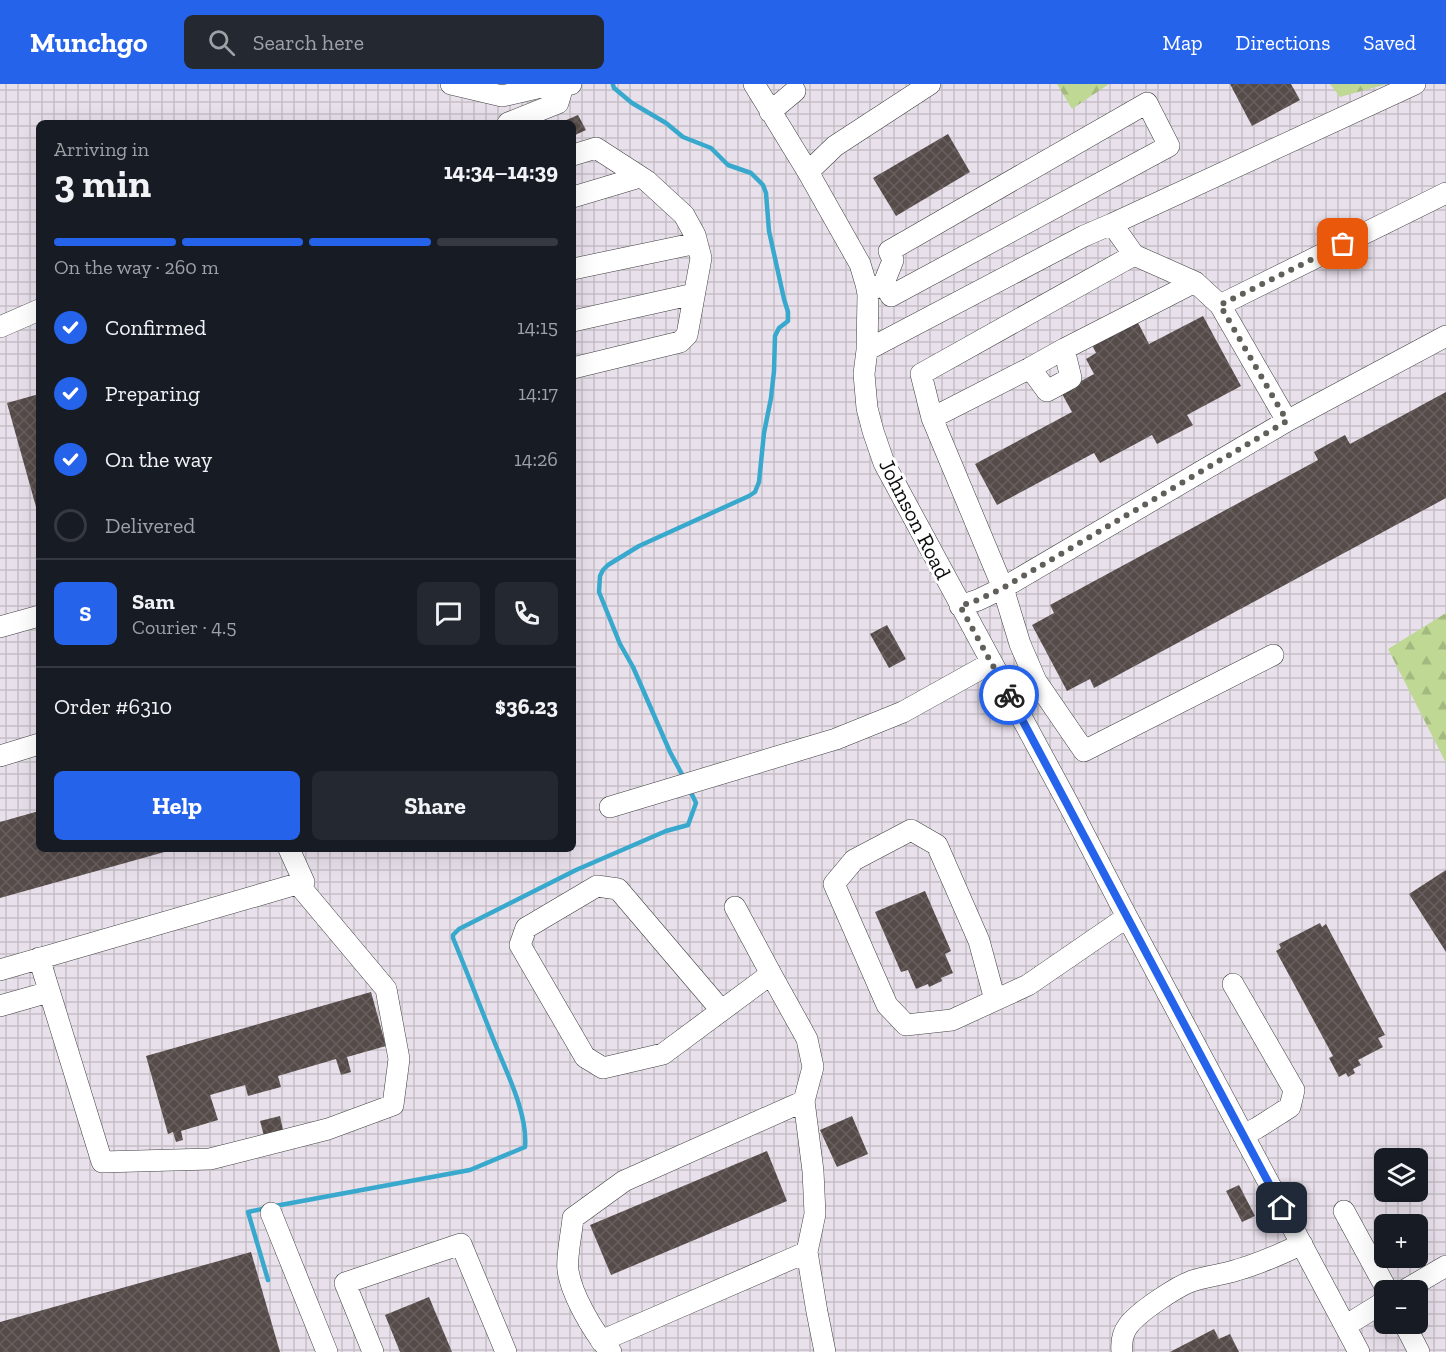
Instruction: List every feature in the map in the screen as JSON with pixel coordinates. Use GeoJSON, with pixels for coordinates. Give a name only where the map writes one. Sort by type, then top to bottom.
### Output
{"type":"FeatureCollection","features":[{"type":"Feature","properties":{"kind":"street"},"geometry":{"type":"LineString","coordinates":[[451,84],[502,96],[550,85],[567,85],[558,103],[516,120]]}},
{"type":"Feature","properties":{"kind":"street","name":"Johnson Road"},"geometry":{"type":"LineString","coordinates":[[754,84],[856,255],[867,284],[876,287],[864,374],[867,408],[884,463],[1070,807],[1359,1352]]}},
{"type":"Feature","properties":{"kind":"street"},"geometry":{"type":"LineString","coordinates":[[808,172],[835,146],[930,84]]}},
{"type":"Feature","properties":{"kind":"street"},"geometry":{"type":"LineString","coordinates":[[867,350],[1084,236],[1415,84]]}},
{"type":"Feature","properties":{"kind":"street"},"geometry":{"type":"LineString","coordinates":[[771,112],[798,86]]}},
{"type":"Feature","properties":{"kind":"street"},"geometry":{"type":"LineString","coordinates":[[1147,103],[1169,146],[891,296],[876,287],[894,260],[889,251],[1147,103]]}},
{"type":"Feature","properties":{"kind":"street"},"geometry":{"type":"LineString","coordinates":[[576,154],[596,148],[640,177],[684,215],[695,235],[701,258],[687,335],[680,342],[576,367]]}},
{"type":"Feature","properties":{"kind":"street"},"geometry":{"type":"LineString","coordinates":[[576,196],[640,177]]}},
{"type":"Feature","properties":{"kind":"street"},"geometry":{"type":"LineString","coordinates":[[1220,305],[1446,193]]}},
{"type":"Feature","properties":{"kind":"street"},"geometry":{"type":"LineString","coordinates":[[1112,224],[1134,255],[1195,282],[1220,305],[1287,421]]}},
{"type":"Feature","properties":{"kind":"street"},"geometry":{"type":"LineString","coordinates":[[576,268],[697,243]]}},
{"type":"Feature","properties":{"kind":"street"},"geometry":{"type":"LineString","coordinates":[[1134,255],[921,374],[932,418],[1003,588],[1020,644],[1036,681],[1084,750],[1273,655]]}},
{"type":"Feature","properties":{"kind":"street"},"geometry":{"type":"LineString","coordinates":[[932,418],[1195,282]]}},
{"type":"Feature","properties":{"kind":"street"},"geometry":{"type":"LineString","coordinates":[[576,320],[694,294]]}},
{"type":"Feature","properties":{"kind":"street"},"geometry":{"type":"LineString","coordinates":[[0,327],[36,311]]}},
{"type":"Feature","properties":{"kind":"street"},"geometry":{"type":"LineString","coordinates":[[960,606],[1003,588],[1287,421],[1446,336]]}},
{"type":"Feature","properties":{"kind":"street"},"geometry":{"type":"LineString","coordinates":[[1030,369],[1047,391],[1071,378],[1064,349]]}},
{"type":"Feature","properties":{"kind":"street"},"geometry":{"type":"LineString","coordinates":[[0,627],[36,617]]}},
{"type":"Feature","properties":{"kind":"street"},"geometry":{"type":"LineString","coordinates":[[610,807],[836,740],[903,712],[991,663]]}},
{"type":"Feature","properties":{"kind":"street"},"geometry":{"type":"LineString","coordinates":[[0,756],[36,745]]}},
{"type":"Feature","properties":{"kind":"street"},"geometry":{"type":"LineString","coordinates":[[994,1000],[979,941],[937,845],[911,830],[854,860],[834,884],[887,1005],[906,1025],[952,1020],[1028,985],[1127,917]]}},
{"type":"Feature","properties":{"kind":"street"},"geometry":{"type":"LineString","coordinates":[[0,970],[304,882],[290,852]]}},
{"type":"Feature","properties":{"kind":"street"},"geometry":{"type":"LineString","coordinates":[[39,958],[102,1162],[210,1159],[328,1129],[393,1105],[399,1059],[386,989],[298,884]]}},
{"type":"Feature","properties":{"kind":"street"},"geometry":{"type":"LineString","coordinates":[[721,1011],[618,889],[597,886],[526,928],[520,945],[585,1057],[603,1068],[663,1054],[771,974]]}},
{"type":"Feature","properties":{"kind":"street"},"geometry":{"type":"LineString","coordinates":[[735,907],[807,1040],[813,1067],[804,1101],[813,1171],[815,1214],[807,1252],[825,1352]]}},
{"type":"Feature","properties":{"kind":"street"},"geometry":{"type":"LineString","coordinates":[[1233,984],[1293,1090],[1290,1107],[1243,1135]]}},
{"type":"Feature","properties":{"kind":"street"},"geometry":{"type":"LineString","coordinates":[[0,1006],[50,992]]}},
{"type":"Feature","properties":{"kind":"street"},"geometry":{"type":"LineString","coordinates":[[804,1101],[624,1181],[573,1218],[567,1269],[575,1295],[606,1347],[807,1252]]}},
{"type":"Feature","properties":{"kind":"street"},"geometry":{"type":"LineString","coordinates":[[1344,1211],[1382,1280]]}},
{"type":"Feature","properties":{"kind":"street"},"geometry":{"type":"LineString","coordinates":[[271,1213],[327,1352]]}},
{"type":"Feature","properties":{"kind":"street"},"geometry":{"type":"LineString","coordinates":[[373,1352],[345,1283],[461,1244],[506,1352]]}},
{"type":"Feature","properties":{"kind":"street"},"geometry":{"type":"LineString","coordinates":[[1122,1352],[1121,1340],[1128,1325],[1142,1312],[1179,1286],[1206,1277],[1236,1271],[1302,1244]]}},
{"type":"Feature","properties":{"kind":"street"},"geometry":{"type":"LineString","coordinates":[[1422,1280],[1446,1266]]}},
{"type":"Feature","properties":{"kind":"street"},"geometry":{"type":"LineString","coordinates":[[1345,1326],[1374,1308]]}},
{"type":"Feature","properties":{"kind":"street"},"geometry":{"type":"LineString","coordinates":[[1410,1334],[1419,1352]]}},
{"type":"Feature","properties":{"kind":"shaded area"},"geometry":{"type":"Polygon","coordinates":[[[0,84],[1446,84],[1446,1352],[0,1352],[0,84]]]}},
{"type":"Feature","properties":{"kind":"green space"},"geometry":{"type":"Polygon","coordinates":[[[1057,84],[1109,84],[1072,109],[1057,84]]]}},
{"type":"Feature","properties":{"kind":"green space"},"geometry":{"type":"Polygon","coordinates":[[[1330,84],[1387,84],[1340,97],[1330,84]]]}},
{"type":"Feature","properties":{"kind":"green space"},"geometry":{"type":"Polygon","coordinates":[[[1446,613],[1446,763],[1388,649],[1446,613]]]}},
{"type":"Feature","properties":{"kind":"building"},"geometry":{"type":"Polygon","coordinates":[[[1230,84],[1291,84],[1300,100],[1252,126],[1230,84]]]}},
{"type":"Feature","properties":{"kind":"building"},"geometry":{"type":"Polygon","coordinates":[[[578,115],[586,130],[576,135],[576,120],[566,120],[578,115]]]}},
{"type":"Feature","properties":{"kind":"building"},"geometry":{"type":"Polygon","coordinates":[[[948,134],[970,172],[896,216],[873,178],[948,134]]]}},
{"type":"Feature","properties":{"kind":"building"},"geometry":{"type":"Polygon","coordinates":[[[1203,316],[1241,386],[1187,415],[1193,425],[1157,444],[1152,435],[1100,463],[1094,453],[997,505],[975,464],[1072,412],[1061,392],[1094,374],[1086,359],[1096,353],[1090,341],[1135,317],[1149,344],[1203,316]]]}},
{"type":"Feature","properties":{"kind":"building"},"geometry":{"type":"Polygon","coordinates":[[[1446,392],[1446,498],[1094,688],[1090,679],[1067,691],[1032,625],[1054,613],[1050,605],[1318,460],[1314,452],[1345,435],[1350,444],[1446,392]]]}},
{"type":"Feature","properties":{"kind":"building"},"geometry":{"type":"Polygon","coordinates":[[[36,395],[36,507],[7,403],[36,395]]]}},
{"type":"Feature","properties":{"kind":"building"},"geometry":{"type":"Polygon","coordinates":[[[887,625],[906,659],[889,668],[870,634],[887,625]]]}},
{"type":"Feature","properties":{"kind":"building"},"geometry":{"type":"Polygon","coordinates":[[[36,812],[36,852],[164,852],[0,898],[0,822],[36,812]]]}},
{"type":"Feature","properties":{"kind":"building"},"geometry":{"type":"Polygon","coordinates":[[[1446,870],[1446,952],[1409,894],[1446,870]]]}},
{"type":"Feature","properties":{"kind":"building"},"geometry":{"type":"Polygon","coordinates":[[[925,891],[951,951],[945,954],[953,973],[929,987],[928,984],[916,989],[908,970],[901,972],[875,912],[925,891]]]}},
{"type":"Feature","properties":{"kind":"building"},"geometry":{"type":"Polygon","coordinates":[[[1320,923],[1322,927],[1326,924],[1385,1035],[1378,1038],[1383,1047],[1358,1060],[1361,1065],[1353,1069],[1355,1073],[1348,1077],[1346,1073],[1339,1077],[1329,1058],[1333,1056],[1276,951],[1281,948],[1279,944],[1320,923]]]}},
{"type":"Feature","properties":{"kind":"building"},"geometry":{"type":"Polygon","coordinates":[[[371,992],[386,1046],[347,1057],[351,1072],[341,1075],[336,1059],[278,1076],[281,1087],[248,1096],[245,1085],[210,1095],[218,1120],[181,1131],[183,1140],[176,1142],[173,1132],[168,1134],[146,1056],[371,992]]]}},
{"type":"Feature","properties":{"kind":"building"},"geometry":{"type":"Polygon","coordinates":[[[280,1116],[283,1130],[264,1136],[260,1121],[280,1116]]]}},
{"type":"Feature","properties":{"kind":"building"},"geometry":{"type":"Polygon","coordinates":[[[852,1116],[868,1154],[837,1167],[820,1130],[852,1116]]]}},
{"type":"Feature","properties":{"kind":"building"},"geometry":{"type":"Polygon","coordinates":[[[767,1151],[787,1201],[611,1275],[590,1225],[767,1151]]]}},
{"type":"Feature","properties":{"kind":"building"},"geometry":{"type":"Polygon","coordinates":[[[1239,1185],[1255,1216],[1242,1222],[1226,1191],[1239,1185]]]}},
{"type":"Feature","properties":{"kind":"building"},"geometry":{"type":"Polygon","coordinates":[[[251,1252],[280,1352],[0,1352],[0,1322],[251,1252]]]}},
{"type":"Feature","properties":{"kind":"building"},"geometry":{"type":"Polygon","coordinates":[[[429,1297],[452,1352],[400,1352],[385,1315],[429,1297]]]}},
{"type":"Feature","properties":{"kind":"building"},"geometry":{"type":"Polygon","coordinates":[[[1214,1329],[1219,1339],[1230,1334],[1239,1352],[1170,1352],[1214,1329]]]}},
{"type":"Feature","properties":{"kind":"waterway"},"geometry":{"type":"LineString","coordinates":[[613,85],[632,103],[666,123],[683,137],[711,148],[728,165],[751,173],[763,185],[766,193],[769,231],[788,312],[788,321],[779,328],[775,336],[771,398],[764,433],[759,482],[755,492],[639,546],[608,565],[600,576],[599,592],[620,644],[633,667],[670,752],[684,778]]}},
{"type":"Feature","properties":{"kind":"waterway"},"geometry":{"type":"LineString","coordinates":[[275,1206],[470,1170],[525,1147],[520,1107],[453,935],[459,929],[576,870],[666,831],[688,825],[696,803],[689,788]]}},
{"type":"Feature","properties":{"kind":"waterway"},"geometry":{"type":"LineString","coordinates":[[267,1208],[248,1212],[268,1280]]}},
{"type":"Feature","properties":{"kind":"way so far"},"geometry":{"type":"LineString","coordinates":[[1009,695],[960,606],[1003,588],[1287,421],[1220,305],[1343,244]]}},
{"type":"Feature","properties":{"kind":"route"},"geometry":{"type":"LineString","coordinates":[[1009,695],[1282,1208]]}}]}
